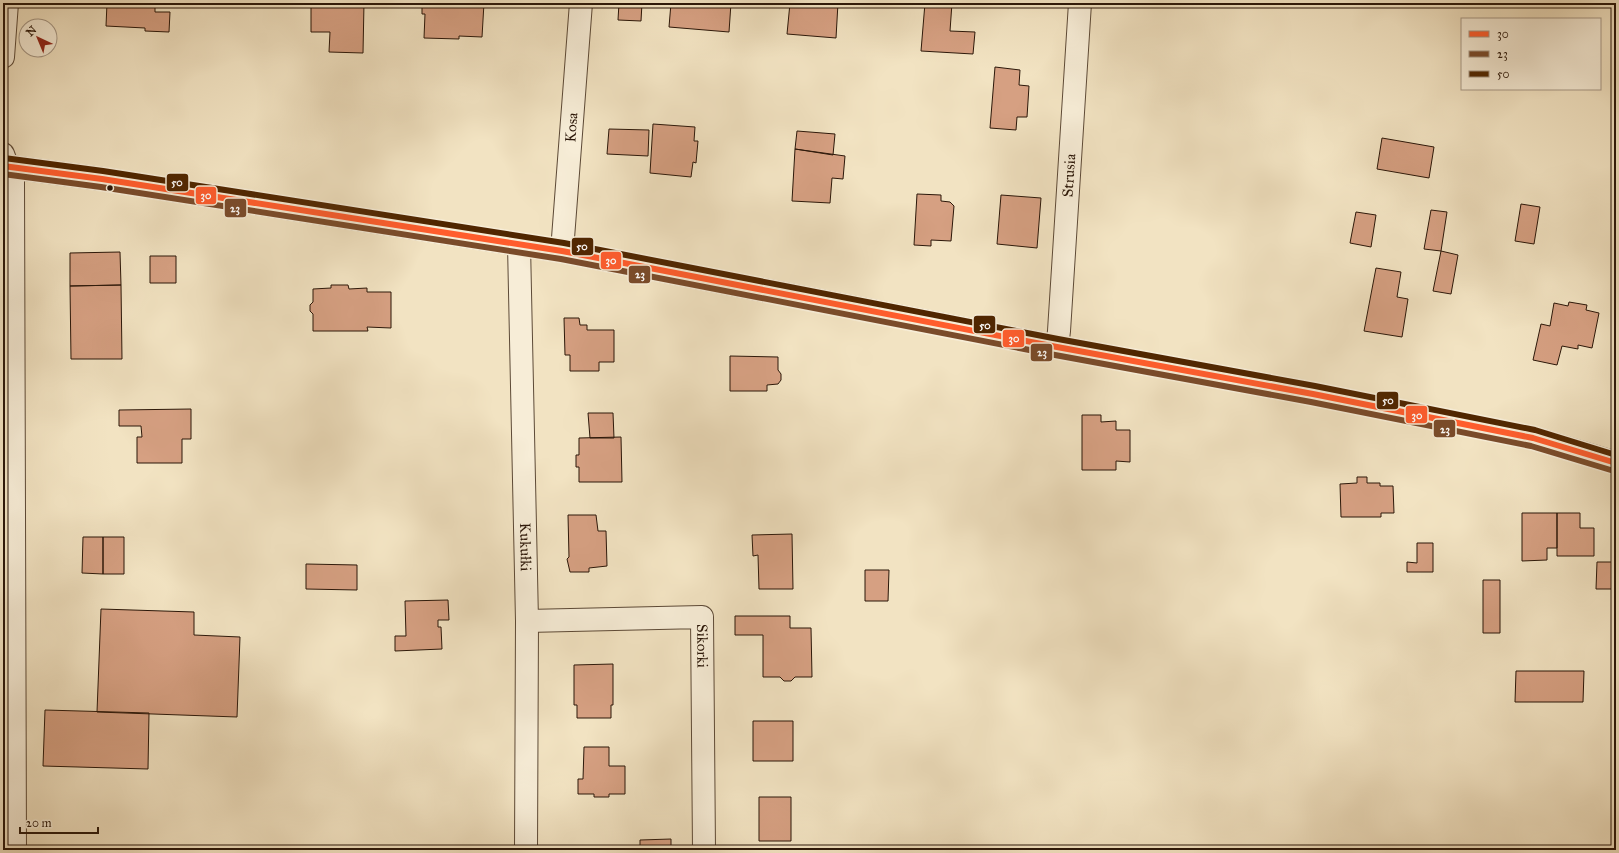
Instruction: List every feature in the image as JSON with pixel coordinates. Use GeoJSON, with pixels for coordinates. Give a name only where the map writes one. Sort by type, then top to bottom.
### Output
{"type":"FeatureCollection","features":[{"type":"Feature","properties":{"kind":"street"},"geometry":{"type":"LineString","coordinates":[[3,57],[8,3]]}},
{"type":"Feature","properties":{"kind":"street","name":"Kosa"},"geometry":{"type":"LineString","coordinates":[[562,251],[581,3]]}},
{"type":"Feature","properties":{"kind":"street","name":"Strusia"},"geometry":{"type":"LineString","coordinates":[[1056,347],[1059,331],[1080,3]]}},
{"type":"Feature","properties":{"kind":"street"},"geometry":{"type":"LineString","coordinates":[[5,162],[110,180],[562,251],[1056,347],[1313,394],[1533,438],[1601,457],[1616,463]]}},
{"type":"Feature","properties":{"kind":"street"},"geometry":{"type":"LineString","coordinates":[[5,162],[13,181],[15,850]]}},
{"type":"Feature","properties":{"kind":"street","name":"Kukułki"},"geometry":{"type":"LineString","coordinates":[[519,245],[527,621],[526,850]]}},
{"type":"Feature","properties":{"kind":"street","name":"Sikorki"},"geometry":{"type":"LineString","coordinates":[[527,621],[702,617],[704,850]]}},
{"type":"Feature","properties":{"kind":"building"},"geometry":{"type":"Polygon","coordinates":[[[107,3],[155,3],[155,12],[170,12],[169,32],[145,31],[145,28],[106,26],[107,3]]]}},
{"type":"Feature","properties":{"kind":"building"},"geometry":{"type":"Polygon","coordinates":[[[311,3],[364,3],[363,53],[329,52],[330,32],[311,32],[311,3]]]}},
{"type":"Feature","properties":{"kind":"building"},"geometry":{"type":"Polygon","coordinates":[[[422,3],[484,3],[482,37],[459,36],[459,39],[424,38],[425,14],[422,14],[422,3]]]}},
{"type":"Feature","properties":{"kind":"building"},"geometry":{"type":"Polygon","coordinates":[[[619,3],[642,3],[641,21],[618,20],[619,3]]]}},
{"type":"Feature","properties":{"kind":"building"},"geometry":{"type":"Polygon","coordinates":[[[671,3],[731,3],[729,32],[669,27],[671,3]]]}},
{"type":"Feature","properties":{"kind":"building"},"geometry":{"type":"Polygon","coordinates":[[[790,3],[838,3],[836,38],[787,34],[790,3]]]}},
{"type":"Feature","properties":{"kind":"building"},"geometry":{"type":"Polygon","coordinates":[[[925,3],[952,3],[950,31],[975,32],[973,54],[921,51],[925,3]]]}},
{"type":"Feature","properties":{"kind":"building"},"geometry":{"type":"Polygon","coordinates":[[[995,67],[1020,70],[1019,85],[1029,86],[1027,117],[1017,117],[1016,130],[990,128],[995,67]]]}},
{"type":"Feature","properties":{"kind":"building"},"geometry":{"type":"Polygon","coordinates":[[[653,124],[695,127],[694,141],[698,141],[696,163],[693,162],[691,177],[650,173],[653,124]]]}},
{"type":"Feature","properties":{"kind":"building"},"geometry":{"type":"Polygon","coordinates":[[[609,129],[649,130],[648,156],[607,154],[609,129]]]}},
{"type":"Feature","properties":{"kind":"building"},"geometry":{"type":"Polygon","coordinates":[[[797,131],[835,134],[833,155],[795,149],[797,131]]]}},
{"type":"Feature","properties":{"kind":"building"},"geometry":{"type":"Polygon","coordinates":[[[1382,138],[1434,147],[1429,178],[1377,169],[1382,138]]]}},
{"type":"Feature","properties":{"kind":"building"},"geometry":{"type":"Polygon","coordinates":[[[795,149],[845,156],[843,179],[832,178],[830,203],[792,201],[795,149]]]}},
{"type":"Feature","properties":{"kind":"building"},"geometry":{"type":"Polygon","coordinates":[[[917,194],[941,195],[941,201],[950,202],[954,206],[951,241],[931,240],[931,246],[914,245],[917,194]]]}},
{"type":"Feature","properties":{"kind":"building"},"geometry":{"type":"Polygon","coordinates":[[[1001,195],[1041,198],[1037,248],[997,244],[1001,195]]]}},
{"type":"Feature","properties":{"kind":"building"},"geometry":{"type":"Polygon","coordinates":[[[1521,204],[1540,207],[1534,244],[1515,241],[1521,204]]]}},
{"type":"Feature","properties":{"kind":"building"},"geometry":{"type":"Polygon","coordinates":[[[1431,210],[1447,212],[1441,251],[1424,249],[1431,210]]]}},
{"type":"Feature","properties":{"kind":"building"},"geometry":{"type":"Polygon","coordinates":[[[1356,212],[1376,215],[1371,247],[1350,243],[1356,212]]]}},
{"type":"Feature","properties":{"kind":"building"},"geometry":{"type":"Polygon","coordinates":[[[1441,251],[1458,255],[1451,294],[1433,291],[1441,251]]]}},
{"type":"Feature","properties":{"kind":"building"},"geometry":{"type":"Polygon","coordinates":[[[120,252],[121,285],[70,286],[70,253],[120,252]]]}},
{"type":"Feature","properties":{"kind":"building"},"geometry":{"type":"Polygon","coordinates":[[[150,256],[176,256],[176,283],[150,283],[150,256]]]}},
{"type":"Feature","properties":{"kind":"building"},"geometry":{"type":"Polygon","coordinates":[[[1376,268],[1401,272],[1397,297],[1408,299],[1402,337],[1364,331],[1376,268]]]}},
{"type":"Feature","properties":{"kind":"building"},"geometry":{"type":"Polygon","coordinates":[[[121,285],[122,359],[71,359],[70,286],[121,285]]]}},
{"type":"Feature","properties":{"kind":"building"},"geometry":{"type":"Polygon","coordinates":[[[331,285],[348,285],[349,289],[367,288],[367,292],[391,292],[391,328],[367,327],[368,331],[313,331],[313,314],[310,311],[310,305],[313,302],[313,289],[331,288],[331,285]]]}},
{"type":"Feature","properties":{"kind":"building"},"geometry":{"type":"Polygon","coordinates":[[[1569,302],[1587,305],[1586,310],[1599,313],[1592,348],[1578,345],[1578,349],[1562,346],[1557,365],[1533,360],[1541,324],[1550,326],[1554,303],[1568,306],[1569,302]]]}},
{"type":"Feature","properties":{"kind":"building"},"geometry":{"type":"Polygon","coordinates":[[[564,318],[579,318],[580,325],[587,325],[587,330],[614,330],[614,362],[599,362],[599,371],[570,371],[570,355],[565,355],[564,318]]]}},
{"type":"Feature","properties":{"kind":"building"},"geometry":{"type":"Polygon","coordinates":[[[730,356],[778,357],[778,370],[781,374],[781,380],[778,384],[767,385],[767,391],[730,391],[730,356]]]}},
{"type":"Feature","properties":{"kind":"building"},"geometry":{"type":"Polygon","coordinates":[[[191,409],[191,439],[182,439],[182,463],[137,463],[137,437],[142,437],[141,426],[119,426],[119,410],[191,409]]]}},
{"type":"Feature","properties":{"kind":"building"},"geometry":{"type":"Polygon","coordinates":[[[588,413],[613,413],[614,438],[590,438],[588,413]]]}},
{"type":"Feature","properties":{"kind":"building"},"geometry":{"type":"Polygon","coordinates":[[[1082,415],[1101,415],[1101,422],[1116,421],[1116,430],[1130,430],[1130,462],[1116,461],[1116,470],[1082,470],[1082,415]]]}},
{"type":"Feature","properties":{"kind":"building"},"geometry":{"type":"Polygon","coordinates":[[[621,437],[622,482],[579,482],[579,467],[576,467],[576,455],[579,455],[579,438],[621,437]]]}},
{"type":"Feature","properties":{"kind":"building"},"geometry":{"type":"Polygon","coordinates":[[[1357,477],[1367,477],[1367,483],[1380,483],[1380,486],[1393,486],[1394,513],[1381,513],[1381,517],[1341,517],[1340,484],[1357,483],[1357,477]]]}},
{"type":"Feature","properties":{"kind":"building"},"geometry":{"type":"Polygon","coordinates":[[[1522,513],[1557,513],[1557,548],[1547,548],[1547,560],[1522,561],[1522,513]]]}},
{"type":"Feature","properties":{"kind":"building"},"geometry":{"type":"Polygon","coordinates":[[[1557,513],[1580,513],[1580,528],[1594,528],[1594,556],[1557,556],[1557,513]]]}},
{"type":"Feature","properties":{"kind":"building"},"geometry":{"type":"Polygon","coordinates":[[[568,515],[596,515],[598,531],[606,531],[607,566],[589,568],[589,572],[570,572],[567,559],[569,557],[568,515]]]}},
{"type":"Feature","properties":{"kind":"building"},"geometry":{"type":"Polygon","coordinates":[[[792,534],[793,589],[759,589],[758,555],[753,556],[752,535],[792,534]]]}},
{"type":"Feature","properties":{"kind":"building"},"geometry":{"type":"Polygon","coordinates":[[[83,537],[103,537],[103,574],[82,573],[83,537]]]}},
{"type":"Feature","properties":{"kind":"building"},"geometry":{"type":"Polygon","coordinates":[[[103,537],[124,537],[124,574],[103,574],[103,537]]]}},
{"type":"Feature","properties":{"kind":"building"},"geometry":{"type":"Polygon","coordinates":[[[1417,543],[1433,543],[1433,572],[1407,572],[1407,562],[1417,563],[1417,543]]]}},
{"type":"Feature","properties":{"kind":"building"},"geometry":{"type":"Polygon","coordinates":[[[1597,562],[1616,562],[1616,589],[1596,589],[1597,562]]]}},
{"type":"Feature","properties":{"kind":"building"},"geometry":{"type":"Polygon","coordinates":[[[306,564],[357,565],[357,590],[306,589],[306,564]]]}},
{"type":"Feature","properties":{"kind":"building"},"geometry":{"type":"Polygon","coordinates":[[[865,570],[889,570],[888,601],[865,601],[865,570]]]}},
{"type":"Feature","properties":{"kind":"building"},"geometry":{"type":"Polygon","coordinates":[[[1483,580],[1500,580],[1500,633],[1483,633],[1483,580]]]}},
{"type":"Feature","properties":{"kind":"building"},"geometry":{"type":"Polygon","coordinates":[[[448,600],[449,620],[438,620],[438,627],[441,627],[442,649],[395,651],[395,636],[406,636],[405,601],[448,600]]]}},
{"type":"Feature","properties":{"kind":"building"},"geometry":{"type":"Polygon","coordinates":[[[101,609],[194,612],[194,635],[240,637],[237,717],[97,712],[101,609]]]}},
{"type":"Feature","properties":{"kind":"building"},"geometry":{"type":"Polygon","coordinates":[[[735,616],[790,616],[790,628],[811,628],[812,677],[795,677],[791,681],[784,681],[780,677],[763,677],[763,635],[735,635],[735,616]]]}},
{"type":"Feature","properties":{"kind":"building"},"geometry":{"type":"Polygon","coordinates":[[[613,664],[613,705],[611,705],[611,718],[577,718],[577,705],[574,705],[574,665],[613,664]]]}},
{"type":"Feature","properties":{"kind":"building"},"geometry":{"type":"Polygon","coordinates":[[[1516,671],[1584,671],[1583,702],[1515,702],[1516,671]]]}},
{"type":"Feature","properties":{"kind":"building"},"geometry":{"type":"Polygon","coordinates":[[[45,710],[149,713],[148,769],[43,766],[45,710]]]}},
{"type":"Feature","properties":{"kind":"building"},"geometry":{"type":"Polygon","coordinates":[[[753,721],[793,721],[793,761],[753,761],[753,721]]]}},
{"type":"Feature","properties":{"kind":"building"},"geometry":{"type":"Polygon","coordinates":[[[584,747],[609,747],[609,766],[625,766],[625,794],[609,794],[609,797],[594,797],[594,794],[578,794],[578,779],[583,779],[584,747]]]}},
{"type":"Feature","properties":{"kind":"building"},"geometry":{"type":"Polygon","coordinates":[[[759,797],[791,797],[791,841],[759,841],[759,797]]]}},
{"type":"Feature","properties":{"kind":"building"},"geometry":{"type":"Polygon","coordinates":[[[671,839],[671,850],[640,850],[640,840],[671,839]]]}},
{"type":"Feature","properties":{"kind":"transit line","name":"50"},"geometry":{"type":"LineString","coordinates":[[4,158],[103,171],[564,243],[1058,339],[1315,386],[1535,430],[1616,455]]}},
{"type":"Feature","properties":{"kind":"transit line","name":"30"},"geometry":{"type":"LineString","coordinates":[[3,166],[102,179],[562,251],[1057,347],[1313,394],[1533,438],[1616,463]]}},
{"type":"Feature","properties":{"kind":"transit line","name":"23"},"geometry":{"type":"LineString","coordinates":[[3,174],[101,187],[561,259],[1055,355],[1311,402],[1531,446],[1614,471]]}}]}
